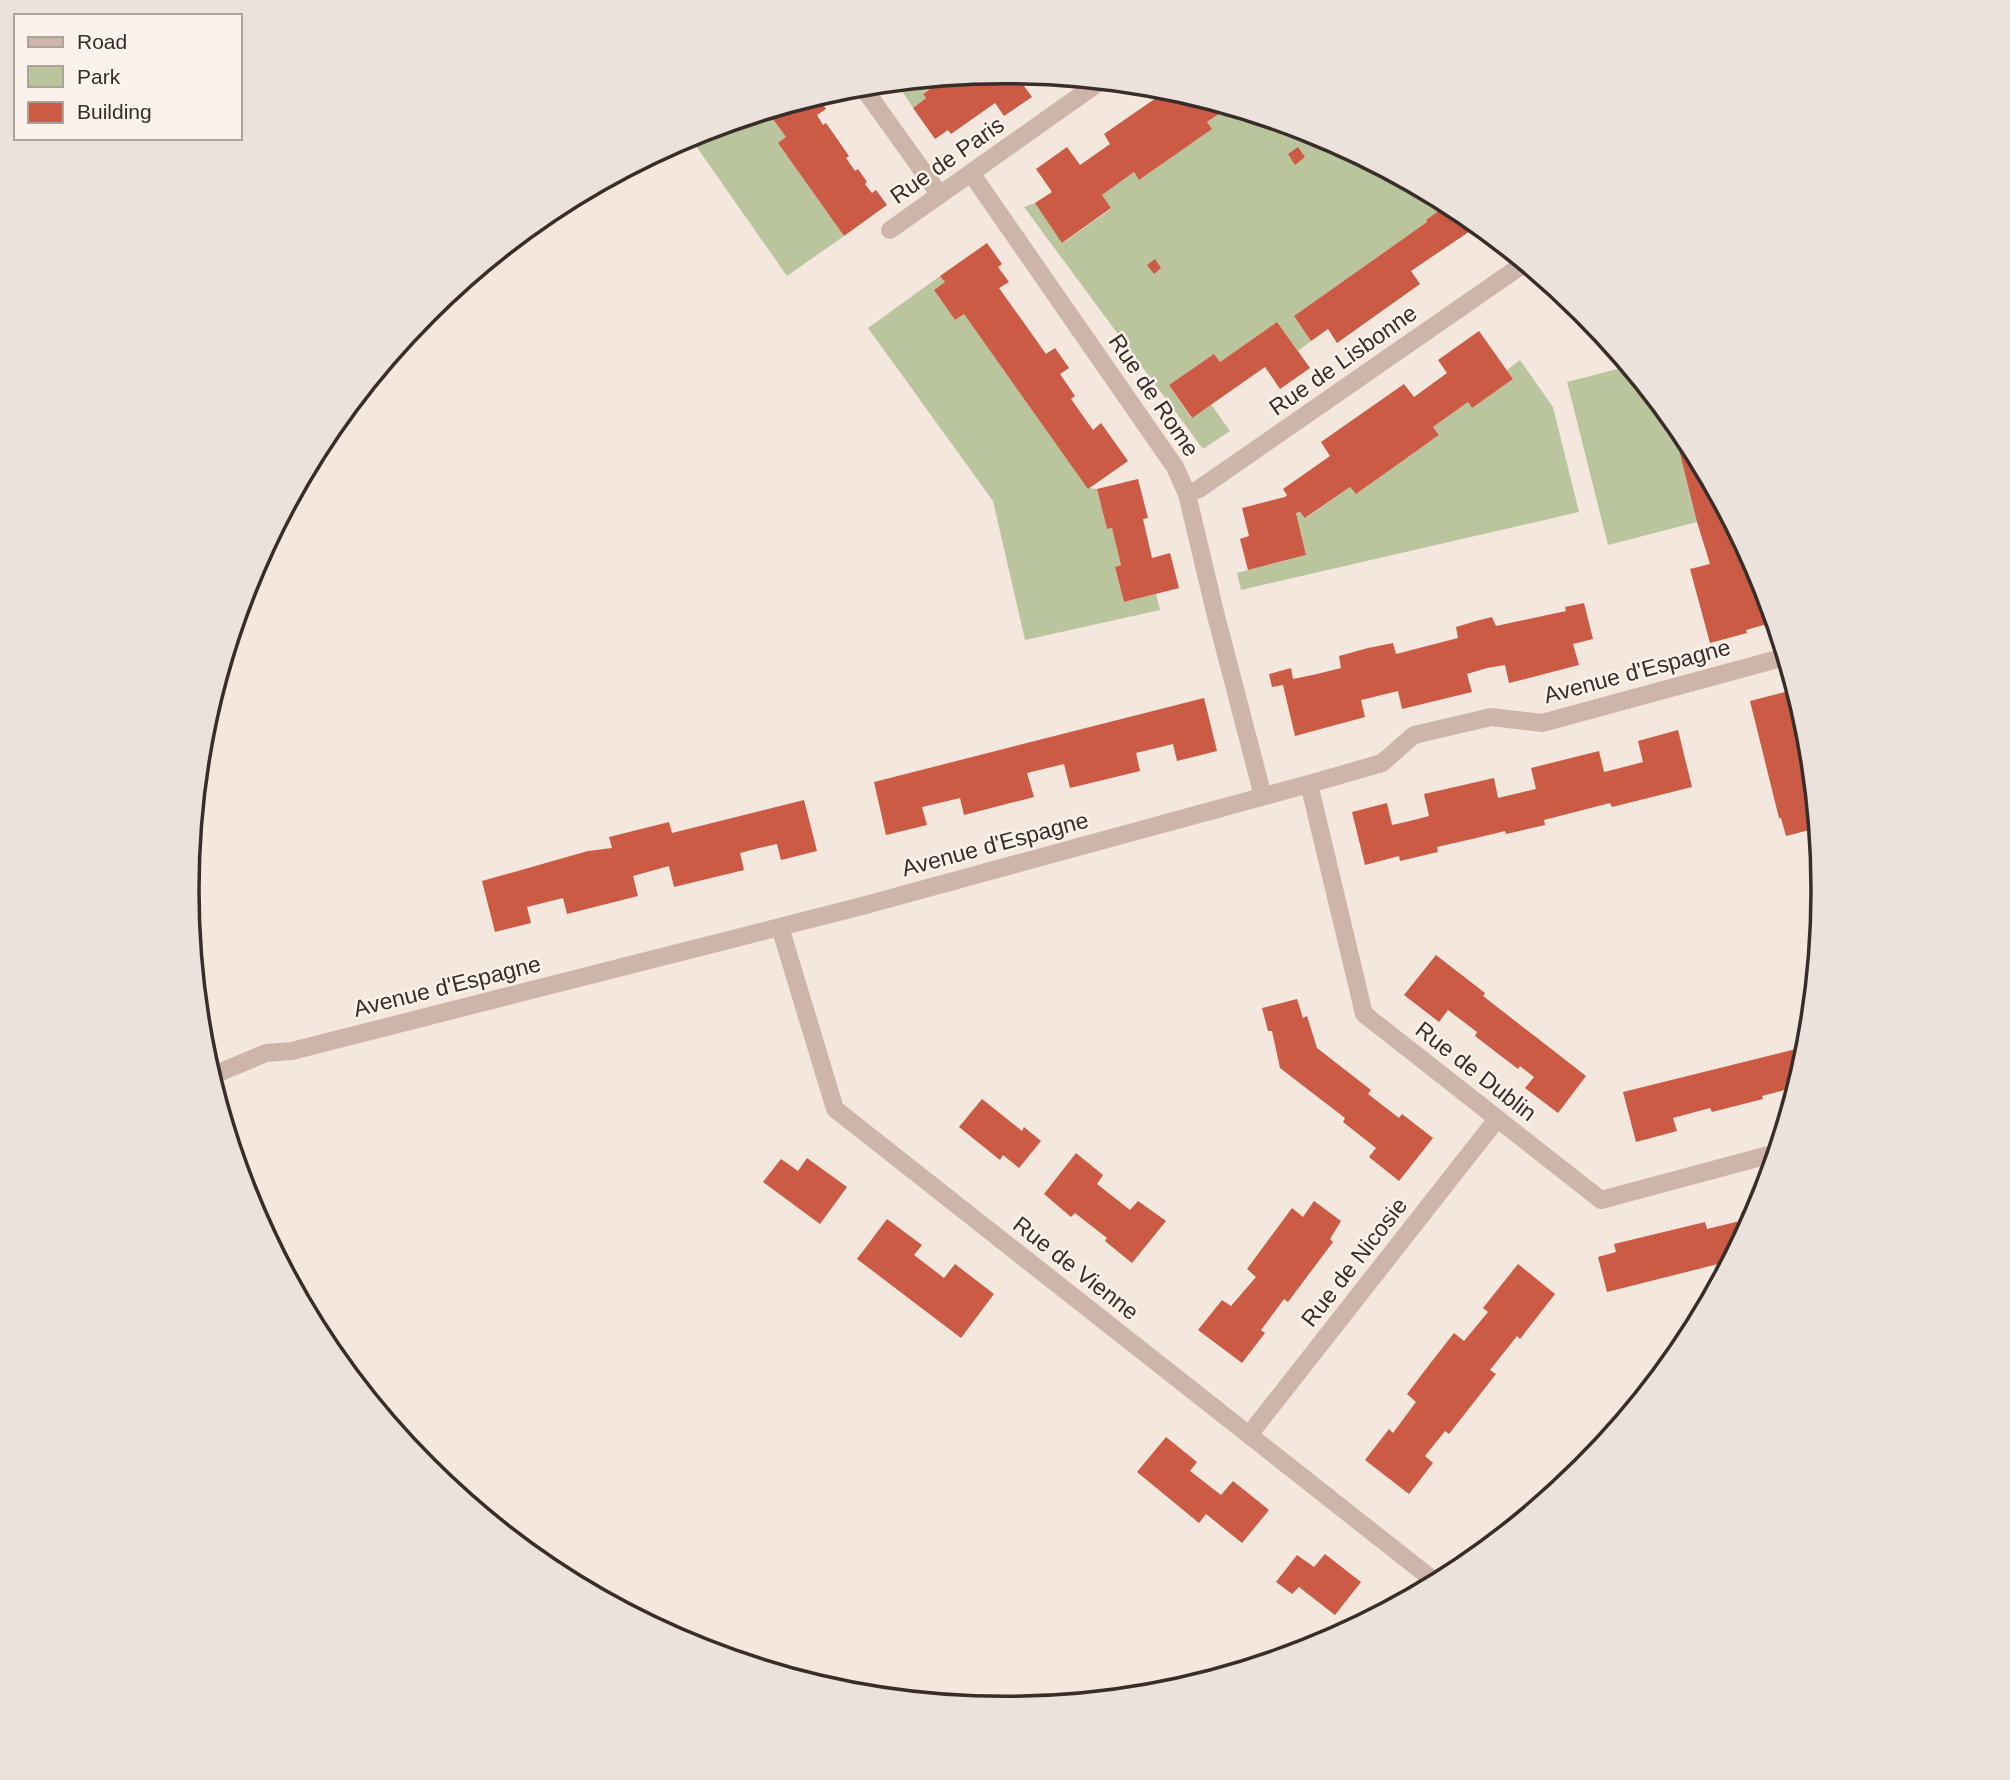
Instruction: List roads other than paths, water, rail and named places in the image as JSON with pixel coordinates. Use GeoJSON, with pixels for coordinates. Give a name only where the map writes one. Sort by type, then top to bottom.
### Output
{"type":"FeatureCollection","features":[{"type":"Feature","properties":{"kind":"street","name":"Rue de Paris"},"geometry":{"type":"LineString","coordinates":[[890,230],[1090,89]]}},
{"type":"Feature","properties":{"kind":"street"},"geometry":{"type":"LineString","coordinates":[[869,96],[940,195]]}},
{"type":"Feature","properties":{"kind":"street","name":"Rue de Rome"},"geometry":{"type":"LineString","coordinates":[[971,173],[1175,467],[1187,494],[1263,796]]}},
{"type":"Feature","properties":{"kind":"street","name":"Rue de Lisbonne"},"geometry":{"type":"LineString","coordinates":[[1187,494],[1199,489],[1517,268]]}},
{"type":"Feature","properties":{"kind":"street","name":"Avenue d'Espagne"},"geometry":{"type":"LineString","coordinates":[[220,1072],[266,1053],[292,1051],[862,906],[1309,784],[1382,763],[1414,735],[1491,717],[1542,723],[1777,659]]}},
{"type":"Feature","properties":{"kind":"street","name":"Rue de Dublin"},"geometry":{"type":"LineString","coordinates":[[1309,784],[1364,1014],[1601,1200],[1765,1156]]}},
{"type":"Feature","properties":{"kind":"street","name":"Rue de Vienne"},"geometry":{"type":"LineString","coordinates":[[780,927],[835,1109],[1428,1576]]}},
{"type":"Feature","properties":{"kind":"street","name":"Rue de Nicosie"},"geometry":{"type":"LineString","coordinates":[[1249,1435],[1497,1119]]}}]}
